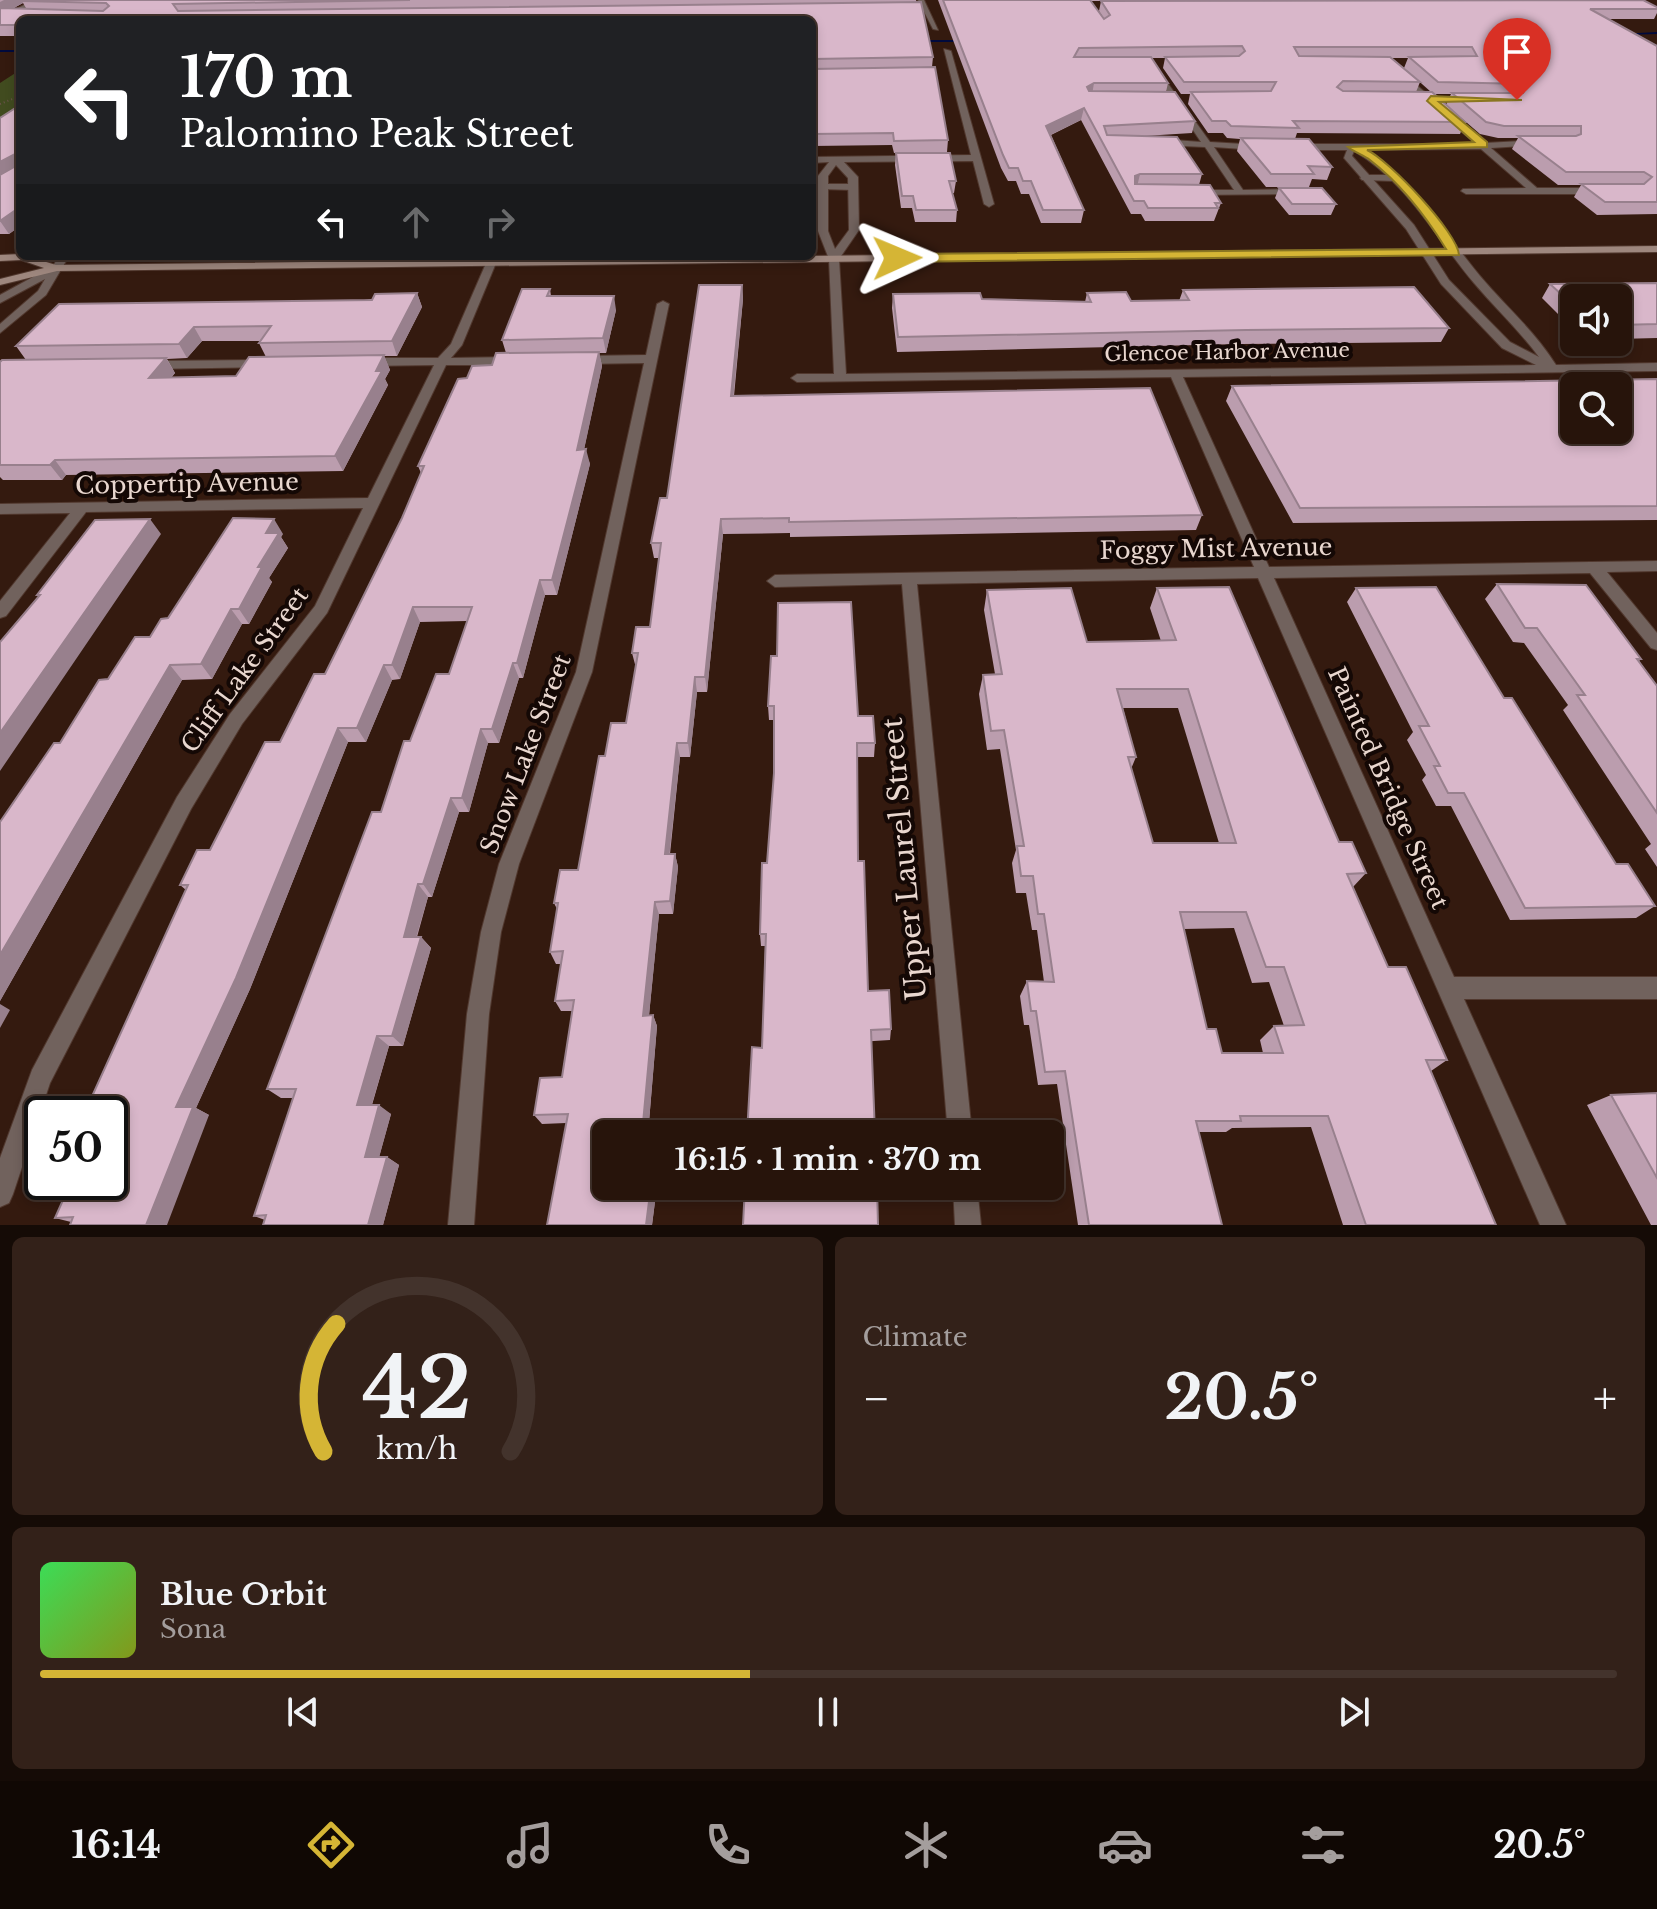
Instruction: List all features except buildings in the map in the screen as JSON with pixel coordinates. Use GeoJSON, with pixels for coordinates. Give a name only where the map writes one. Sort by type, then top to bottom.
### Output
{"type":"FeatureCollection","features":[{"type":"Feature","properties":{"kind":"main road"},"geometry":{"type":"LineString","coordinates":[[816,259],[1657,249]]}},
{"type":"Feature","properties":{"kind":"main road"},"geometry":{"type":"LineString","coordinates":[[32,260],[57,268]]}},
{"type":"Feature","properties":{"kind":"main road"},"geometry":{"type":"LineString","coordinates":[[0,282],[57,268],[748,260]]}},
{"type":"Feature","properties":{"kind":"street"},"geometry":{"type":"LineString","coordinates":[[0,20],[39,0]]}},
{"type":"Feature","properties":{"kind":"street"},"geometry":{"type":"LineString","coordinates":[[911,8],[922,4],[936,29]]}},
{"type":"Feature","properties":{"kind":"street"},"geometry":{"type":"LineString","coordinates":[[8,16],[36,16]]}},
{"type":"Feature","properties":{"kind":"street"},"geometry":{"type":"LineString","coordinates":[[947,51],[989,204]]}},
{"type":"Feature","properties":{"kind":"street"},"geometry":{"type":"LineString","coordinates":[[1167,62],[1152,63],[1241,193]]}},
{"type":"Feature","properties":{"kind":"street"},"geometry":{"type":"LineString","coordinates":[[1398,63],[1431,99],[1535,191]]}},
{"type":"Feature","properties":{"kind":"street"},"geometry":{"type":"LineString","coordinates":[[938,73],[953,73]]}},
{"type":"Feature","properties":{"kind":"street"},"geometry":{"type":"LineString","coordinates":[[1161,101],[1192,99]]}},
{"type":"Feature","properties":{"kind":"street"},"geometry":{"type":"LineString","coordinates":[[1418,99],[1451,100]]}},
{"type":"Feature","properties":{"kind":"street"},"geometry":{"type":"LineString","coordinates":[[1148,142],[1264,147]]}},
{"type":"Feature","properties":{"kind":"street"},"geometry":{"type":"LineString","coordinates":[[1279,147],[1542,142]]}},
{"type":"Feature","properties":{"kind":"street"},"geometry":{"type":"LineString","coordinates":[[1353,147],[1347,156],[1410,227],[1445,282],[1506,345],[1552,368]]}},
{"type":"Feature","properties":{"kind":"street"},"geometry":{"type":"LineString","coordinates":[[1353,147],[1372,156],[1438,226],[1454,252],[1539,344],[1552,368]]}},
{"type":"Feature","properties":{"kind":"street"},"geometry":{"type":"LineString","coordinates":[[816,160],[975,158]]}},
{"type":"Feature","properties":{"kind":"street"},"geometry":{"type":"LineString","coordinates":[[834,259],[854,230],[853,177],[836,159]]}},
{"type":"Feature","properties":{"kind":"street"},"geometry":{"type":"LineString","coordinates":[[836,159],[823,176],[823,231],[834,259],[840,377]]}},
{"type":"Feature","properties":{"kind":"street"},"geometry":{"type":"LineString","coordinates":[[1365,178],[1394,178]]}},
{"type":"Feature","properties":{"kind":"street"},"geometry":{"type":"LineString","coordinates":[[823,187],[853,187]]}},
{"type":"Feature","properties":{"kind":"street"},"geometry":{"type":"LineString","coordinates":[[1466,191],[1607,191]]}},
{"type":"Feature","properties":{"kind":"street"},"geometry":{"type":"LineString","coordinates":[[1182,193],[1303,192]]}},
{"type":"Feature","properties":{"kind":"street"},"geometry":{"type":"LineString","coordinates":[[0,330],[42,293],[62,260]]}},
{"type":"Feature","properties":{"kind":"street"},"geometry":{"type":"LineString","coordinates":[[0,300],[68,260]]}},
{"type":"Feature","properties":{"kind":"street","name":"Cliff Lake Street"},"geometry":{"type":"LineString","coordinates":[[0,1194],[40,1078],[184,803],[236,719],[321,609],[442,361],[456,345],[491,263]]}},
{"type":"Feature","properties":{"kind":"street","name":"Snow Lake Street"},"geometry":{"type":"LineString","coordinates":[[461,1225],[478,1014],[491,932],[509,864],[584,672],[663,304]]}},
{"type":"Feature","properties":{"kind":"street"},"geometry":{"type":"LineString","coordinates":[[562,360],[651,359]]}},
{"type":"Feature","properties":{"kind":"street"},"geometry":{"type":"LineString","coordinates":[[349,363],[532,361]]}},
{"type":"Feature","properties":{"kind":"street"},"geometry":{"type":"LineString","coordinates":[[143,366],[285,364]]}},
{"type":"Feature","properties":{"kind":"street","name":"Glencoe Harbor Avenue"},"geometry":{"type":"LineString","coordinates":[[797,378],[1657,367]]}},
{"type":"Feature","properties":{"kind":"street","name":"Painted Bridge Street"},"geometry":{"type":"LineString","coordinates":[[1175,373],[1553,1225]]}},
{"type":"Feature","properties":{"kind":"street","name":"Coppertip Avenue"},"geometry":{"type":"LineString","coordinates":[[0,509],[374,503]]}},
{"type":"Feature","properties":{"kind":"street"},"geometry":{"type":"LineString","coordinates":[[0,612],[82,508]]}},
{"type":"Feature","properties":{"kind":"street","name":"Foggy Mist Avenue"},"geometry":{"type":"LineString","coordinates":[[775,581],[1657,566]]}},
{"type":"Feature","properties":{"kind":"street"},"geometry":{"type":"LineString","coordinates":[[1594,567],[1657,644]]}},
{"type":"Feature","properties":{"kind":"street","name":"Upper Laurel Street"},"geometry":{"type":"LineString","coordinates":[[909,579],[959,1120]]}},
{"type":"Feature","properties":{"kind":"street"},"geometry":{"type":"LineString","coordinates":[[1448,988],[1657,988]]}},
{"type":"Feature","properties":{"kind":"street"},"geometry":{"type":"LineString","coordinates":[[966,1200],[968,1225]]}},
{"type":"Feature","properties":{"kind":"green space"},"geometry":{"type":"Polygon","coordinates":[[[16,73],[16,116],[0,127],[0,83],[16,73]]]}},
{"type":"Feature","properties":{"kind":"waterway"},"geometry":{"type":"LineString","coordinates":[[1622,34],[1657,33]]}},
{"type":"Feature","properties":{"kind":"waterway"},"geometry":{"type":"LineString","coordinates":[[918,41],[966,41]]}},
{"type":"Feature","properties":{"kind":"waterway"},"geometry":{"type":"LineString","coordinates":[[0,51],[16,51]]}},
{"type":"Feature","properties":{"kind":"route"},"geometry":{"type":"LineString","coordinates":[[897,258],[1454,252],[1438,226],[1394,178],[1372,156],[1353,147],[1468,147],[1483,144],[1431,99],[1517,100]]}}]}
